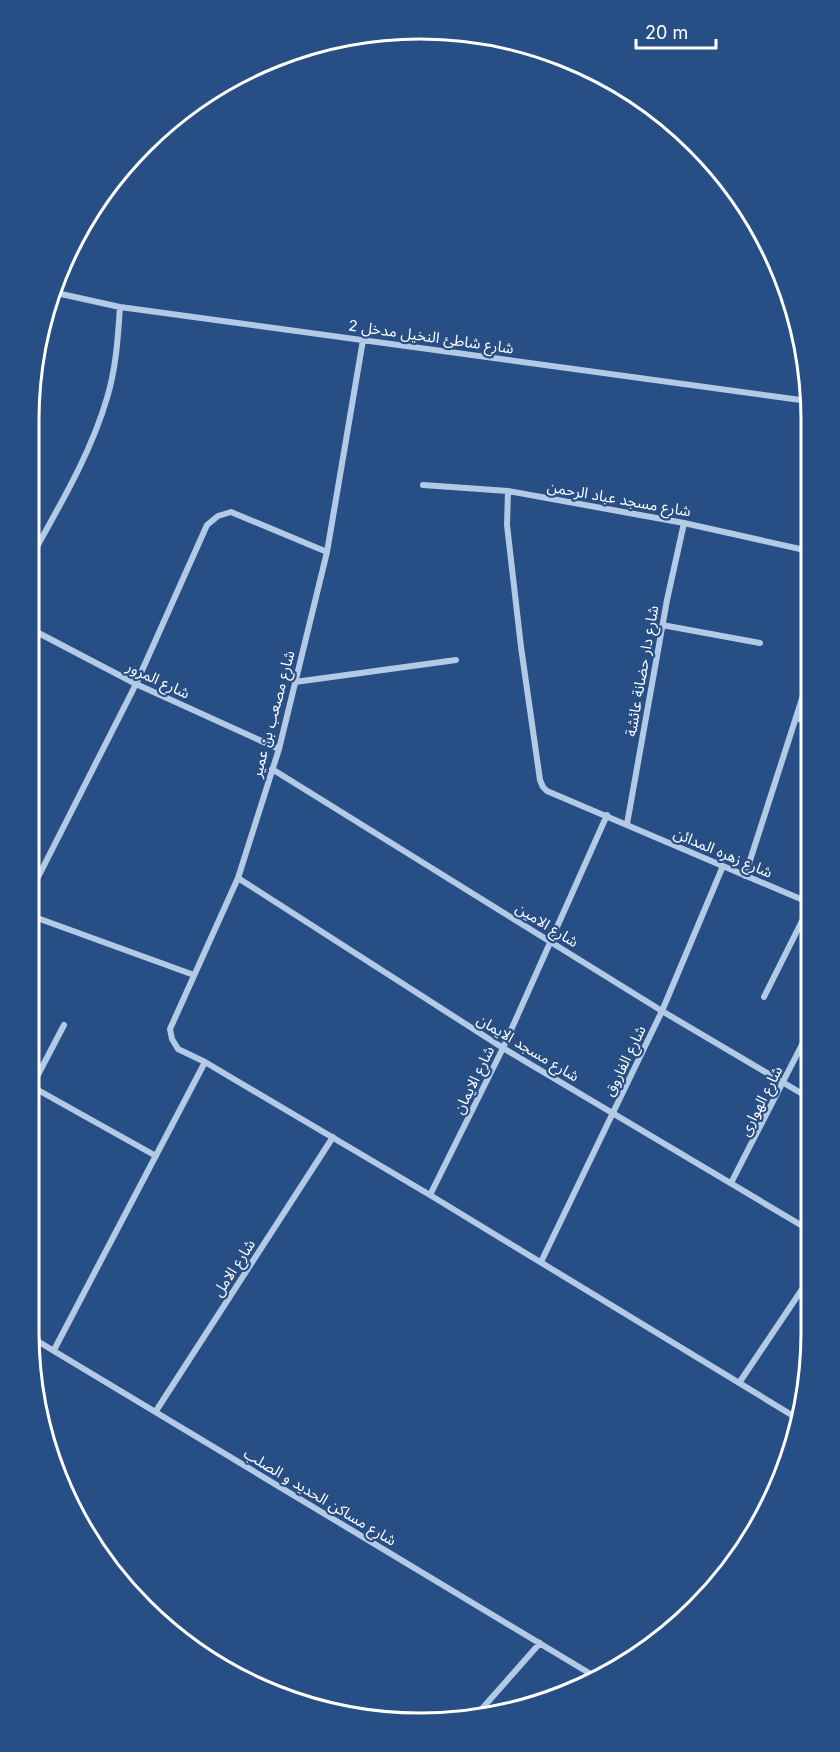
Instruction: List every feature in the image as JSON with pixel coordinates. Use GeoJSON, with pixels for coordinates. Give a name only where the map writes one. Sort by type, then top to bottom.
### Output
{"type":"FeatureCollection","features":[{"type":"Feature","properties":{"kind":"street","name":"شارع شاطئ النخيل مدخل 2"},"geometry":{"type":"LineString","coordinates":[[61,294],[120,307],[800,400]]}},
{"type":"Feature","properties":{"kind":"street"},"geometry":{"type":"LineString","coordinates":[[39,541],[93,440],[108,397],[117,352],[120,307]]}},
{"type":"Feature","properties":{"kind":"street","name":"شارع مصعب بن عمير"},"geometry":{"type":"LineString","coordinates":[[363,340],[327,552],[279,749],[238,878],[170,1029],[172,1039],[178,1049],[205,1062],[333,1137],[792,1415]]}},
{"type":"Feature","properties":{"kind":"street","name":"شارع مسجد عباد الرحمن"},"geometry":{"type":"LineString","coordinates":[[423,485],[508,491],[684,523],[801,549]]}},
{"type":"Feature","properties":{"kind":"street","name":"شارع زهره المدائن"},"geometry":{"type":"LineString","coordinates":[[508,491],[507,525],[521,647],[540,780],[543,787],[801,900]]}},
{"type":"Feature","properties":{"kind":"street"},"geometry":{"type":"LineString","coordinates":[[39,874],[136,684],[207,525],[218,516],[231,512],[327,552]]}},
{"type":"Feature","properties":{"kind":"street","name":"شارع دار حضانة عائشة"},"geometry":{"type":"LineString","coordinates":[[627,824],[684,523]]}},
{"type":"Feature","properties":{"kind":"street"},"geometry":{"type":"LineString","coordinates":[[663,625],[760,643]]}},
{"type":"Feature","properties":{"kind":"street","name":"شارع المرور"},"geometry":{"type":"LineString","coordinates":[[39,634],[136,684],[279,749]]}},
{"type":"Feature","properties":{"kind":"street"},"geometry":{"type":"LineString","coordinates":[[295,682],[456,660]]}},
{"type":"Feature","properties":{"kind":"street"},"geometry":{"type":"LineString","coordinates":[[745,876],[801,702]]}},
{"type":"Feature","properties":{"kind":"street"},"geometry":{"type":"LineString","coordinates":[[796,717],[801,720]]}},
{"type":"Feature","properties":{"kind":"street","name":"شارع الامين"},"geometry":{"type":"LineString","coordinates":[[272,769],[662,1011],[801,1092]]}},
{"type":"Feature","properties":{"kind":"street","name":"شارع الايمان"},"geometry":{"type":"LineString","coordinates":[[430,1195],[503,1048],[607,816]]}},
{"type":"Feature","properties":{"kind":"street","name":"شارع الفاروق"},"geometry":{"type":"LineString","coordinates":[[541,1262],[662,1011],[723,866]]}},
{"type":"Feature","properties":{"kind":"street","name":"شارع مسجد الايمان"},"geometry":{"type":"LineString","coordinates":[[238,878],[503,1048],[801,1225]]}},
{"type":"Feature","properties":{"kind":"street"},"geometry":{"type":"LineString","coordinates":[[39,919],[194,975]]}},
{"type":"Feature","properties":{"kind":"street"},"geometry":{"type":"LineString","coordinates":[[764,997],[801,922]]}},
{"type":"Feature","properties":{"kind":"street"},"geometry":{"type":"LineString","coordinates":[[39,1069],[63,1025]]}},
{"type":"Feature","properties":{"kind":"street","name":"شارع الهوارى"},"geometry":{"type":"LineString","coordinates":[[731,1183],[801,1048]]}},
{"type":"Feature","properties":{"kind":"street"},"geometry":{"type":"LineString","coordinates":[[54,1350],[205,1062]]}},
{"type":"Feature","properties":{"kind":"street"},"geometry":{"type":"LineString","coordinates":[[39,1093],[156,1156]]}},
{"type":"Feature","properties":{"kind":"street","name":"شارع الامل"},"geometry":{"type":"LineString","coordinates":[[156,1412],[333,1137]]}},
{"type":"Feature","properties":{"kind":"street"},"geometry":{"type":"LineString","coordinates":[[739,1383],[801,1291]]}},
{"type":"Feature","properties":{"kind":"street","name":"شارع مساكن الحديد و الصلب"},"geometry":{"type":"LineString","coordinates":[[39,1342],[590,1673]]}},
{"type":"Feature","properties":{"kind":"street"},"geometry":{"type":"LineString","coordinates":[[483,1708],[540,1643]]}}]}
